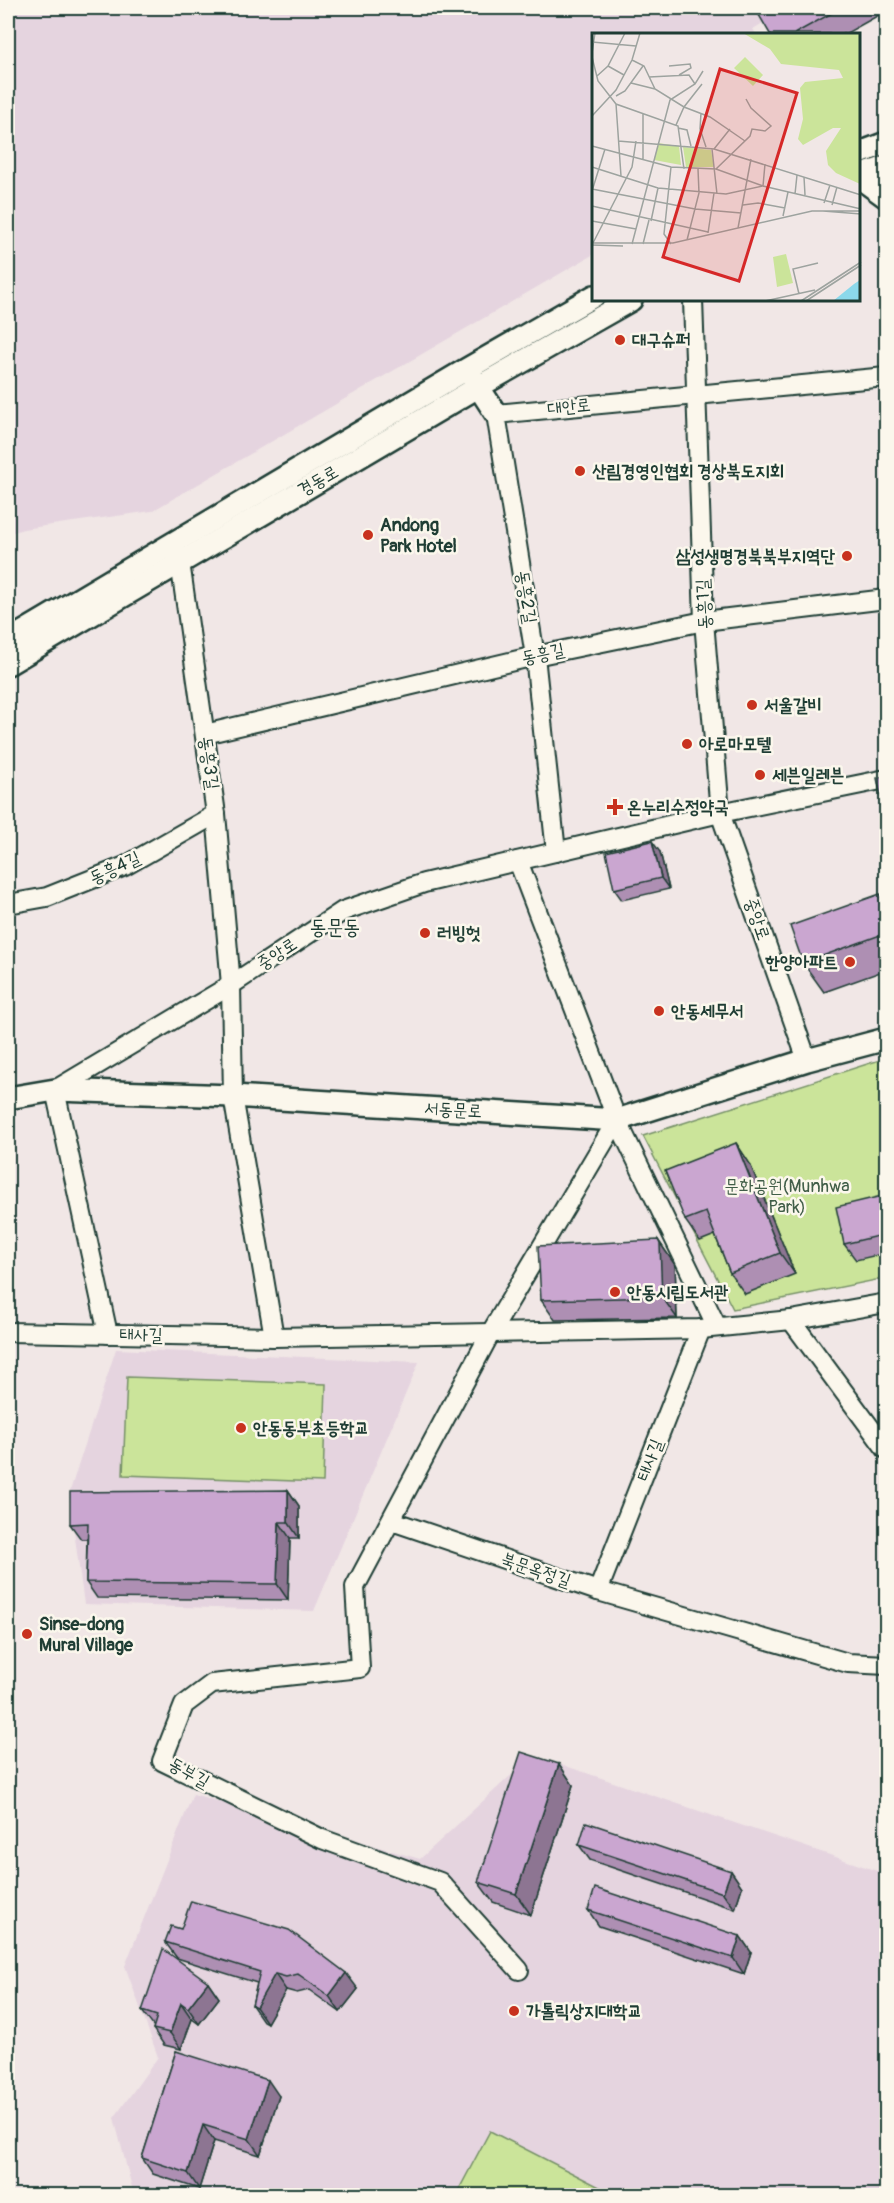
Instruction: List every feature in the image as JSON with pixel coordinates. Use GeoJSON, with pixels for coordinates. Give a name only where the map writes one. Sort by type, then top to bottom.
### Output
{"type":"FeatureCollection","features":[{"type":"Feature","properties":{"kind":"street"},"geometry":{"type":"LineString","coordinates":[[861,153],[886,144]]}},
{"type":"Feature","properties":{"kind":"street"},"geometry":{"type":"LineString","coordinates":[[861,177],[886,167]]}},
{"type":"Feature","properties":{"kind":"street"},"geometry":{"type":"LineString","coordinates":[[861,178],[886,197]]}},
{"type":"Feature","properties":{"kind":"street","name":"경동로"},"geometry":{"type":"LineString","coordinates":[[8,663],[175,553],[466,369],[592,297]]}},
{"type":"Feature","properties":{"kind":"street","name":"경동로"},"geometry":{"type":"LineString","coordinates":[[8,640],[175,553],[478,387],[627,302]]}},
{"type":"Feature","properties":{"kind":"street"},"geometry":{"type":"LineString","coordinates":[[693,302],[696,395]]}},
{"type":"Feature","properties":{"kind":"street"},"geometry":{"type":"LineString","coordinates":[[466,369],[496,414]]}},
{"type":"Feature","properties":{"kind":"street","name":"대안로"},"geometry":{"type":"LineString","coordinates":[[496,414],[886,377]]}},
{"type":"Feature","properties":{"kind":"street","name":"동흥1길"},"geometry":{"type":"LineString","coordinates":[[696,395],[704,621],[720,813]]}},
{"type":"Feature","properties":{"kind":"street","name":"동흥2길"},"geometry":{"type":"LineString","coordinates":[[496,414],[535,656],[556,852]]}},
{"type":"Feature","properties":{"kind":"street","name":"동흥3길"},"geometry":{"type":"LineString","coordinates":[[175,553],[216,814],[231,984],[233,1096]]}},
{"type":"Feature","properties":{"kind":"street","name":"동흥길"},"geometry":{"type":"LineString","coordinates":[[205,734],[535,656],[704,621],[886,599]]}},
{"type":"Feature","properties":{"kind":"street","name":"중앙로"},"geometry":{"type":"LineString","coordinates":[[55,1090],[231,984],[343,911],[424,883],[720,813],[886,779]]}},
{"type":"Feature","properties":{"kind":"street","name":"중앙로"},"geometry":{"type":"LineString","coordinates":[[720,813],[807,1060]]}},
{"type":"Feature","properties":{"kind":"street","name":"동흥4길"},"geometry":{"type":"LineString","coordinates":[[8,904],[47,897],[125,866],[216,814]]}},
{"type":"Feature","properties":{"kind":"street"},"geometry":{"type":"LineString","coordinates":[[518,861],[617,1120],[709,1328]]}},
{"type":"Feature","properties":{"kind":"street","name":"서동문로"},"geometry":{"type":"LineString","coordinates":[[8,1098],[55,1090],[233,1096],[617,1120],[807,1060],[886,1039]]}},
{"type":"Feature","properties":{"kind":"street"},"geometry":{"type":"LineString","coordinates":[[55,1090],[108,1334]]}},
{"type":"Feature","properties":{"kind":"street"},"geometry":{"type":"LineString","coordinates":[[233,1096],[274,1337]]}},
{"type":"Feature","properties":{"kind":"street"},"geometry":{"type":"LineString","coordinates":[[392,1521],[489,1334],[617,1120]]}},
{"type":"Feature","properties":{"kind":"street","name":"태사길"},"geometry":{"type":"LineString","coordinates":[[8,1332],[274,1337],[709,1328],[791,1320],[886,1303]]}},
{"type":"Feature","properties":{"kind":"street"},"geometry":{"type":"LineString","coordinates":[[791,1320],[886,1449]]}},
{"type":"Feature","properties":{"kind":"street","name":"태사길"},"geometry":{"type":"LineString","coordinates":[[598,1591],[709,1328]]}},
{"type":"Feature","properties":{"kind":"street","name":"북문옥정길"},"geometry":{"type":"LineString","coordinates":[[392,1521],[598,1591],[848,1663],[886,1665]]}},
{"type":"Feature","properties":{"kind":"street","name":"동부길"},"geometry":{"type":"LineString","coordinates":[[392,1521],[355,1587],[360,1668],[212,1684],[184,1705],[162,1761],[322,1839],[440,1882],[519,1970]]}},
{"type":"Feature","properties":{"kind":"shaded area"},"geometry":{"type":"Polygon","coordinates":[[[8,8],[788,8],[753,29],[755,33],[592,33],[592,255],[152,511],[23,529],[8,534],[8,8]]]}},
{"type":"Feature","properties":{"kind":"shaded area","name":"안동동부초등학교"},"geometry":{"type":"Polygon","coordinates":[[[116,1349],[419,1362],[314,1611],[84,1604],[69,1494],[116,1349]]]}},
{"type":"Feature","properties":{"kind":"shaded area","name":"가톨릭상지대학교"},"geometry":{"type":"Polygon","coordinates":[[[533,1755],[886,1874],[886,2195],[134,2195],[114,2118],[158,2057],[125,1966],[193,1794],[420,1859],[533,1755]]]}},
{"type":"Feature","properties":{"kind":"green space","name":"문화공원(Munhwa Park)"},"geometry":{"type":"Polygon","coordinates":[[[886,1058],[886,1278],[733,1309],[643,1136],[886,1058]]]}},
{"type":"Feature","properties":{"kind":"green space"},"geometry":{"type":"Polygon","coordinates":[[[127,1377],[326,1384],[323,1482],[123,1475],[127,1377]]]}},
{"type":"Feature","properties":{"kind":"green space"},"geometry":{"type":"Polygon","coordinates":[[[490,2131],[615,2195],[456,2195],[490,2131]]]}},
{"type":"Feature","properties":{"kind":"building"},"geometry":{"type":"Polygon","coordinates":[[[772,8],[841,8],[796,33],[769,33],[759,15],[772,8]]]}},
{"type":"Feature","properties":{"kind":"building"},"geometry":{"type":"Polygon","coordinates":[[[886,776],[886,820],[877,778],[886,776]]]}},
{"type":"Feature","properties":{"kind":"building"},"geometry":{"type":"Polygon","coordinates":[[[652,841],[661,878],[614,889],[606,852],[652,841]]]}},
{"type":"Feature","properties":{"kind":"building"},"geometry":{"type":"Polygon","coordinates":[[[880,894],[884,905],[886,904],[886,933],[803,963],[790,926],[880,894]]]}},
{"type":"Feature","properties":{"kind":"building"},"geometry":{"type":"Polygon","coordinates":[[[736,1143],[780,1253],[730,1273],[706,1212],[685,1220],[665,1171],[736,1143]]]}},
{"type":"Feature","properties":{"kind":"building"},"geometry":{"type":"Polygon","coordinates":[[[886,1195],[886,1234],[844,1244],[836,1207],[886,1195]]]}},
{"type":"Feature","properties":{"kind":"building"},"geometry":{"type":"Polygon","coordinates":[[[658,1240],[662,1297],[541,1300],[538,1246],[658,1240]]]}},
{"type":"Feature","properties":{"kind":"building"},"geometry":{"type":"Polygon","coordinates":[[[288,1490],[288,1522],[279,1522],[277,1584],[86,1582],[88,1523],[70,1524],[70,1492],[288,1490]]]}},
{"type":"Feature","properties":{"kind":"building"},"geometry":{"type":"Polygon","coordinates":[[[521,1752],[559,1764],[516,1894],[478,1882],[521,1752]]]}},
{"type":"Feature","properties":{"kind":"building"},"geometry":{"type":"Polygon","coordinates":[[[586,1822],[731,1871],[723,1893],[579,1845],[586,1822]]]}},
{"type":"Feature","properties":{"kind":"building"},"geometry":{"type":"Polygon","coordinates":[[[595,1888],[740,1936],[733,1958],[588,1910],[595,1888]]]}},
{"type":"Feature","properties":{"kind":"building"},"geometry":{"type":"Polygon","coordinates":[[[191,1901],[289,1930],[346,1973],[329,1996],[298,1974],[286,1977],[275,1974],[256,2007],[252,2005],[260,1972],[165,1942],[171,1926],[181,1929],[191,1901]]]}},
{"type":"Feature","properties":{"kind":"building"},"geometry":{"type":"Polygon","coordinates":[[[163,1949],[208,1982],[188,2008],[181,2003],[170,2033],[153,2029],[157,2016],[142,2011],[163,1949]]]}},
{"type":"Feature","properties":{"kind":"building"},"geometry":{"type":"Polygon","coordinates":[[[176,2051],[268,2080],[249,2139],[203,2125],[188,2173],[142,2158],[176,2051]]]}},
{"type":"Feature","properties":{"kind":"place","name":"대구슈퍼"},"geometry":{"type":"Point","coordinates":[620,340]}},
{"type":"Feature","properties":{"kind":"place","name":"산림경영인협회 경상북도지회"},"geometry":{"type":"Point","coordinates":[580,471]}},
{"type":"Feature","properties":{"kind":"place","name":"Andong Park Hotel"},"geometry":{"type":"Point","coordinates":[368,535]}},
{"type":"Feature","properties":{"kind":"place","name":"삼성생명경북북부지역단"},"geometry":{"type":"Point","coordinates":[847,556]}},
{"type":"Feature","properties":{"kind":"place","name":"서울갈비"},"geometry":{"type":"Point","coordinates":[752,705]}},
{"type":"Feature","properties":{"kind":"place","name":"아로마모텔"},"geometry":{"type":"Point","coordinates":[687,744]}},
{"type":"Feature","properties":{"kind":"place","name":"세븐일레븐"},"geometry":{"type":"Point","coordinates":[760,775]}},
{"type":"Feature","properties":{"kind":"place","name":"온누리수정약국"},"geometry":{"type":"Point","coordinates":[615,807]}},
{"type":"Feature","properties":{"kind":"place","name":"러빙헛"},"geometry":{"type":"Point","coordinates":[425,933]}},
{"type":"Feature","properties":{"kind":"place","name":"한양아파트"},"geometry":{"type":"Point","coordinates":[850,962]}},
{"type":"Feature","properties":{"kind":"place","name":"안동세무서"},"geometry":{"type":"Point","coordinates":[659,1011]}},
{"type":"Feature","properties":{"kind":"place","name":"안동시립도서관"},"geometry":{"type":"Point","coordinates":[615,1292]}},
{"type":"Feature","properties":{"kind":"place","name":"안동동부초등학교"},"geometry":{"type":"Point","coordinates":[241,1428]}},
{"type":"Feature","properties":{"kind":"place","name":"Sinse-dong Mural Village"},"geometry":{"type":"Point","coordinates":[27,1634]}},
{"type":"Feature","properties":{"kind":"place","name":"가톨릭상지대학교"},"geometry":{"type":"Point","coordinates":[514,2011]}},
{"type":"Feature","properties":{"kind":"district","name":"동문동"},"geometry":{"type":"Point","coordinates":[335,927]}}]}
